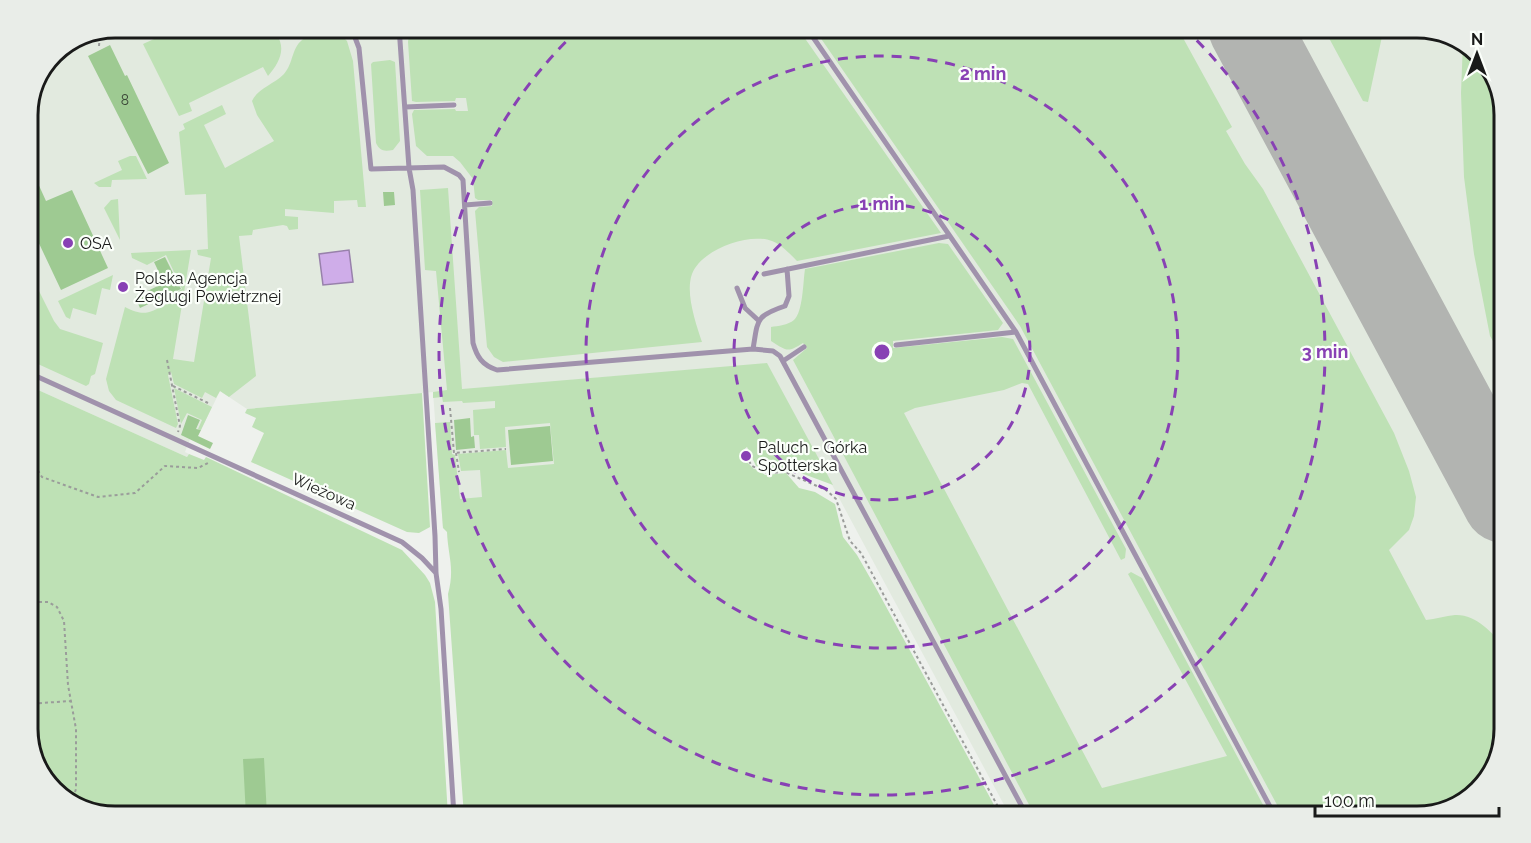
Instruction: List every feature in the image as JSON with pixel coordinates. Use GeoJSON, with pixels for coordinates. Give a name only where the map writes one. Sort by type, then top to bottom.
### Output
{"type":"FeatureCollection","features":[{"type":"Feature","properties":{"kind":"lane"},"geometry":{"type":"LineString","coordinates":[[355,38],[359,48],[371,169],[444,167],[459,175],[463,180],[473,343],[476,354],[487,367],[496,370],[753,349],[773,351],[783,361],[1022,806]]}},
{"type":"Feature","properties":{"kind":"lane"},"geometry":{"type":"LineString","coordinates":[[400,38],[409,168],[413,190],[436,573],[441,609],[453,806]]}},
{"type":"Feature","properties":{"kind":"lane"},"geometry":{"type":"LineString","coordinates":[[814,38],[1016,332],[1270,806]]}},
{"type":"Feature","properties":{"kind":"lane"},"geometry":{"type":"LineString","coordinates":[[405,107],[454,105]]}},
{"type":"Feature","properties":{"kind":"lane"},"geometry":{"type":"LineString","coordinates":[[465,205],[490,203]]}},
{"type":"Feature","properties":{"kind":"lane"},"geometry":{"type":"LineString","coordinates":[[764,274],[949,236]]}},
{"type":"Feature","properties":{"kind":"lane"},"geometry":{"type":"LineString","coordinates":[[753,349],[758,320],[768,311],[784,306],[789,296],[787,269]]}},
{"type":"Feature","properties":{"kind":"lane"},"geometry":{"type":"LineString","coordinates":[[737,288],[745,308],[758,320]]}},
{"type":"Feature","properties":{"kind":"lane"},"geometry":{"type":"LineString","coordinates":[[896,345],[1016,332]]}},
{"type":"Feature","properties":{"kind":"lane"},"geometry":{"type":"LineString","coordinates":[[783,361],[804,347]]}},
{"type":"Feature","properties":{"kind":"lane","name":"Wieżowa"},"geometry":{"type":"LineString","coordinates":[[38,377],[402,542],[436,573]]}},
{"type":"Feature","properties":{"kind":"path"},"geometry":{"type":"LineString","coordinates":[[99,46],[100,39]]}},
{"type":"Feature","properties":{"kind":"path"},"geometry":{"type":"LineString","coordinates":[[167,360],[180,426],[178,432]]}},
{"type":"Feature","properties":{"kind":"path"},"geometry":{"type":"LineString","coordinates":[[172,385],[208,403]]}},
{"type":"Feature","properties":{"kind":"path"},"geometry":{"type":"LineString","coordinates":[[450,408],[454,453],[456,453],[459,472]]}},
{"type":"Feature","properties":{"kind":"path"},"geometry":{"type":"LineString","coordinates":[[456,453],[506,449]]}},
{"type":"Feature","properties":{"kind":"path"},"geometry":{"type":"LineString","coordinates":[[746,456],[755,468],[767,473],[785,472],[825,490],[836,499],[850,541],[861,553],[998,806]]}},
{"type":"Feature","properties":{"kind":"path"},"geometry":{"type":"LineString","coordinates":[[38,471],[42,477],[98,497],[135,493],[165,466],[198,468],[218,458]]}},
{"type":"Feature","properties":{"kind":"path"},"geometry":{"type":"LineString","coordinates":[[38,602],[48,602],[57,607],[64,621],[68,685],[76,729],[74,794]]}},
{"type":"Feature","properties":{"kind":"path"},"geometry":{"type":"LineString","coordinates":[[38,703],[71,701]]}},
{"type":"Feature","properties":{"kind":"shaded area"},"geometry":{"type":"Polygon","coordinates":[[[1417,38],[1432,39],[1447,44],[1447,84],[1487,84],[1492,99],[1494,729],[1491,749],[1478,775],[1463,790],[1437,803],[1417,806],[1005,806],[767,364],[570,380],[570,538],[443,528],[433,392],[247,409],[220,391],[198,436],[192,434],[185,452],[189,454],[187,457],[38,390],[38,109],[40,94],[50,72],[60,60],[85,43],[99,39],[1417,38]]]}},
{"type":"Feature","properties":{"kind":"shaded area"},"geometry":{"type":"Polygon","coordinates":[[[349,250],[353,282],[323,285],[319,254],[349,250]]]}},
{"type":"Feature","properties":{"kind":"green space"},"geometry":{"type":"Polygon","coordinates":[[[278,38],[281,50],[268,76],[263,67],[189,103],[192,111],[179,116],[143,44],[154,39],[278,38]]]}},
{"type":"Feature","properties":{"kind":"green space"},"geometry":{"type":"Polygon","coordinates":[[[305,38],[344,38],[347,41],[353,61],[366,207],[358,207],[357,200],[334,201],[334,213],[285,209],[285,216],[298,217],[298,229],[289,230],[283,225],[253,230],[252,235],[239,236],[256,376],[229,397],[220,391],[216,398],[205,392],[202,398],[174,384],[171,372],[168,375],[178,424],[176,428],[116,400],[109,391],[106,379],[125,307],[142,313],[151,312],[167,304],[165,298],[182,289],[166,255],[147,265],[132,258],[131,253],[191,250],[173,359],[194,362],[211,258],[198,255],[197,250],[208,249],[206,194],[185,195],[179,132],[185,129],[183,124],[222,105],[226,114],[204,125],[225,168],[274,141],[257,115],[252,101],[258,93],[284,74],[300,41],[305,38]]]}},
{"type":"Feature","properties":{"kind":"green space"},"geometry":{"type":"Polygon","coordinates":[[[409,38],[805,38],[941,233],[797,261],[772,241],[751,239],[739,241],[726,245],[705,257],[692,274],[691,299],[694,318],[702,342],[503,362],[494,357],[487,347],[475,211],[479,207],[492,206],[492,200],[475,198],[473,179],[453,156],[427,156],[416,146],[412,114],[414,110],[468,111],[466,98],[456,98],[455,101],[412,101],[409,38]]]}},
{"type":"Feature","properties":{"kind":"green space"},"geometry":{"type":"Polygon","coordinates":[[[821,38],[1183,38],[1232,127],[1226,131],[1263,189],[1394,433],[1409,471],[1416,497],[1414,516],[1409,530],[1389,550],[1426,620],[1463,615],[1470,617],[1494,635],[1493,739],[1486,763],[1471,783],[1446,800],[1427,805],[1278,806],[1020,326],[821,38]]]}},
{"type":"Feature","properties":{"kind":"green space"},"geometry":{"type":"Polygon","coordinates":[[[1329,38],[1382,38],[1368,102],[1363,101],[1329,38]]]}},
{"type":"Feature","properties":{"kind":"green space"},"geometry":{"type":"Polygon","coordinates":[[[390,60],[395,62],[400,141],[393,150],[385,151],[376,143],[371,64],[390,60]]]}},
{"type":"Feature","properties":{"kind":"green space"},"geometry":{"type":"Polygon","coordinates":[[[1461,84],[1487,84],[1493,109],[1493,342],[1490,336],[1474,254],[1464,177],[1461,84]]]}},
{"type":"Feature","properties":{"kind":"green space"},"geometry":{"type":"Polygon","coordinates":[[[136,156],[147,179],[112,180],[111,187],[99,187],[94,183],[122,170],[118,161],[136,156]]]}},
{"type":"Feature","properties":{"kind":"green space"},"geometry":{"type":"Polygon","coordinates":[[[448,188],[462,389],[767,363],[833,485],[790,469],[772,472],[756,466],[747,447],[741,452],[743,458],[754,469],[765,475],[786,473],[799,488],[815,492],[835,504],[843,537],[857,555],[877,590],[995,806],[463,806],[448,594],[451,569],[447,532],[443,528],[435,423],[450,422],[452,454],[455,455],[460,499],[482,497],[480,470],[461,471],[458,454],[506,450],[508,468],[554,464],[550,423],[505,427],[506,447],[480,449],[479,435],[474,435],[473,410],[495,408],[495,401],[463,403],[462,401],[443,402],[442,397],[433,398],[433,392],[447,390],[436,271],[425,270],[420,190],[448,188]]]}},
{"type":"Feature","properties":{"kind":"green space"},"geometry":{"type":"Polygon","coordinates":[[[118,199],[120,240],[104,208],[111,200],[118,199]]]}},
{"type":"Feature","properties":{"kind":"green space"},"geometry":{"type":"Polygon","coordinates":[[[939,243],[948,244],[1003,323],[998,330],[893,341],[893,348],[1002,337],[1013,339],[1126,549],[1125,558],[1121,560],[1028,384],[1022,383],[1004,390],[915,408],[904,413],[1102,788],[1227,756],[1128,574],[1131,572],[1142,578],[1264,806],[1030,806],[793,360],[807,348],[803,343],[787,349],[771,341],[771,327],[789,323],[797,316],[801,304],[805,269],[939,243]]]}},
{"type":"Feature","properties":{"kind":"green space"},"geometry":{"type":"Polygon","coordinates":[[[113,275],[110,290],[102,288],[96,315],[73,308],[70,319],[66,317],[58,301],[113,275]]]}},
{"type":"Feature","properties":{"kind":"green space"},"geometry":{"type":"Polygon","coordinates":[[[38,289],[60,329],[103,343],[95,374],[91,376],[86,386],[38,364],[38,289]]]}},
{"type":"Feature","properties":{"kind":"green space"},"geometry":{"type":"Polygon","coordinates":[[[174,388],[212,407],[201,430],[198,429],[202,420],[187,413],[181,424],[174,388]]]}},
{"type":"Feature","properties":{"kind":"green space"},"geometry":{"type":"Polygon","coordinates":[[[38,390],[187,457],[189,454],[204,460],[206,457],[402,550],[425,575],[430,583],[435,602],[447,806],[114,806],[80,798],[50,771],[39,744],[38,390]]]}},
{"type":"Feature","properties":{"kind":"green space"},"geometry":{"type":"Polygon","coordinates":[[[422,393],[430,527],[419,533],[407,532],[251,462],[264,433],[252,427],[256,418],[245,413],[247,409],[422,393]]]}},
{"type":"Feature","properties":{"kind":"building"},"geometry":{"type":"Polygon","coordinates":[[[110,45],[169,163],[148,174],[88,56],[110,45]]]}},
{"type":"Feature","properties":{"kind":"building","name":"OSA"},"geometry":{"type":"Polygon","coordinates":[[[38,183],[46,201],[72,190],[108,268],[61,290],[38,241],[38,183]]]}},
{"type":"Feature","properties":{"kind":"building"},"geometry":{"type":"Polygon","coordinates":[[[383,192],[394,192],[395,205],[384,206],[383,192]]]}},
{"type":"Feature","properties":{"kind":"building"},"geometry":{"type":"Polygon","coordinates":[[[165,257],[181,289],[140,308],[135,297],[164,283],[154,262],[165,257]]]}},
{"type":"Feature","properties":{"kind":"building"},"geometry":{"type":"Polygon","coordinates":[[[188,415],[200,420],[196,429],[201,430],[198,436],[213,443],[210,449],[181,435],[188,415]]]}},
{"type":"Feature","properties":{"kind":"building"},"geometry":{"type":"Polygon","coordinates":[[[470,418],[471,437],[474,436],[475,448],[456,450],[454,420],[470,418]]]}},
{"type":"Feature","properties":{"kind":"building"},"geometry":{"type":"Polygon","coordinates":[[[550,426],[553,461],[511,465],[508,430],[550,426]]]}},
{"type":"Feature","properties":{"kind":"building"},"geometry":{"type":"Polygon","coordinates":[[[264,758],[266,806],[245,806],[243,759],[264,758]]]}},
{"type":"Feature","properties":{"kind":"runway"},"geometry":{"type":"LineString","coordinates":[[1255,38],[1494,483]]}},
{"type":"Feature","properties":{"kind":"place","name":"OSA"},"geometry":{"type":"Point","coordinates":[68,243]}},
{"type":"Feature","properties":{"kind":"place","name":"Polska Agencja Żeglugi Powietrznej"},"geometry":{"type":"Point","coordinates":[123,287]}},
{"type":"Feature","properties":{"kind":"place","name":"Paluch - Górka Spotterska"},"geometry":{"type":"Point","coordinates":[746,456]}}]}
